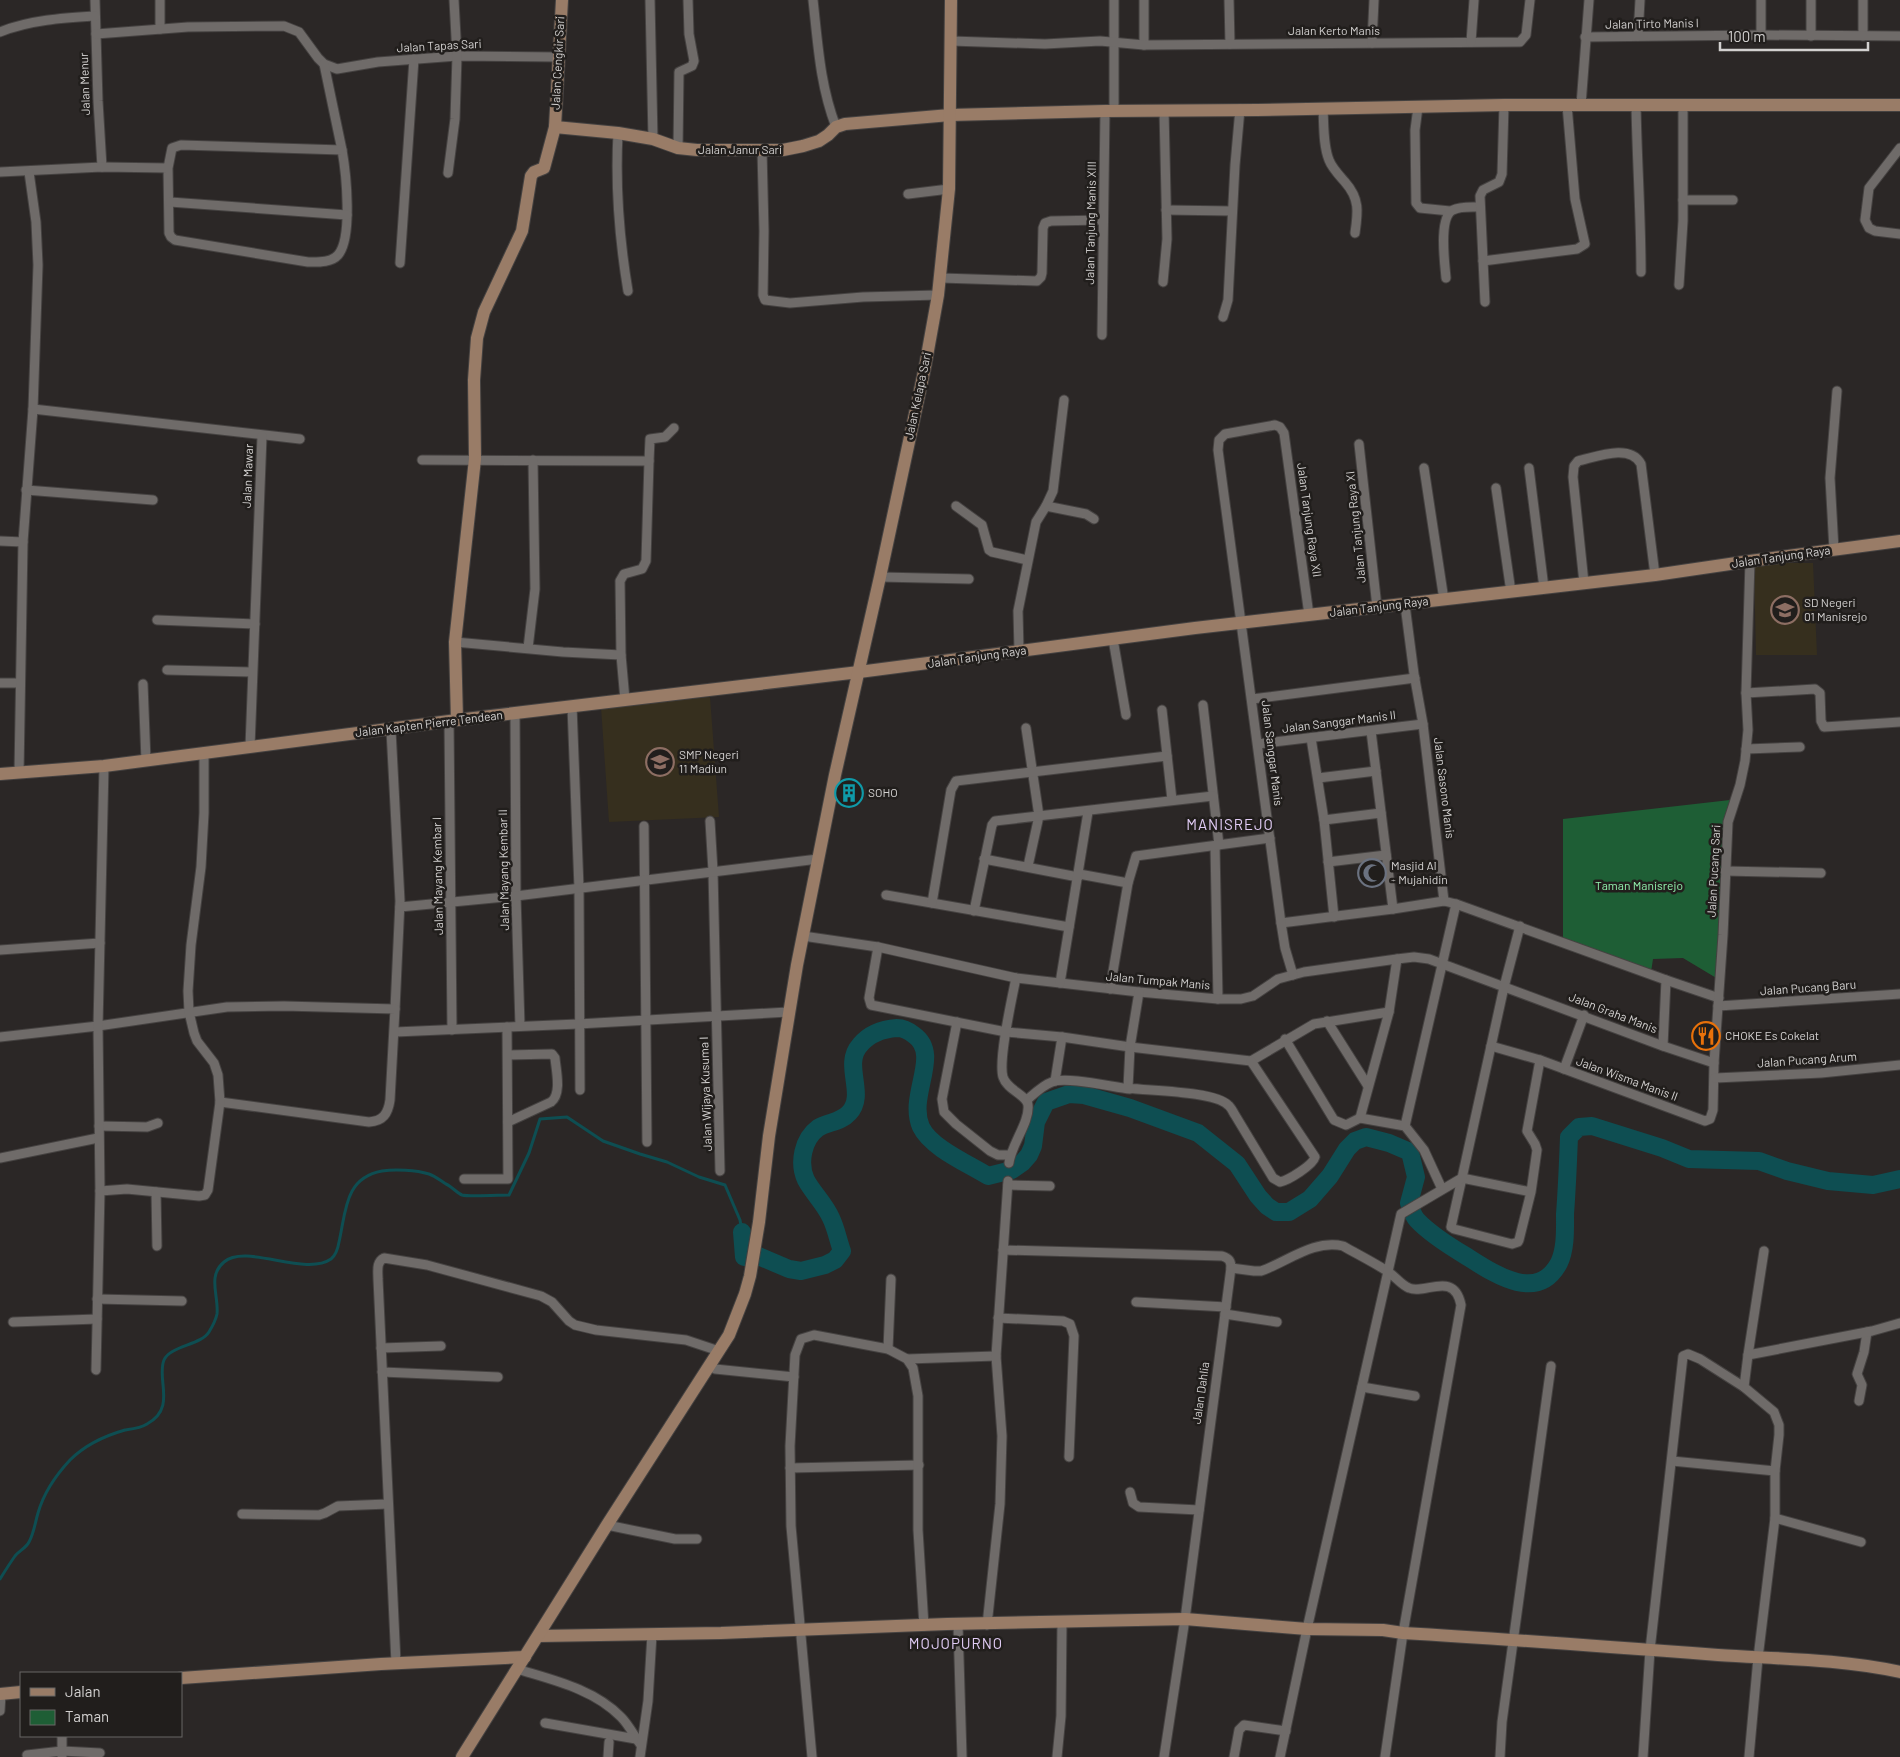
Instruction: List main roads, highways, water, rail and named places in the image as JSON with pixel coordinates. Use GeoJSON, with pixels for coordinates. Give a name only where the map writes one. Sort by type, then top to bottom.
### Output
{"type":"FeatureCollection","features":[{"type":"Feature","properties":{"kind":"main road","name":"Jalan Cengkir Sari"},"geometry":{"type":"LineString","coordinates":[[453,721],[455,642],[475,459],[474,380],[477,338],[490,297],[522,232],[531,176],[534,172],[544,168],[555,127],[557,57],[562,0]]}},
{"type":"Feature","properties":{"kind":"main road","name":"Jalan Kelapa Sari"},"geometry":{"type":"LineString","coordinates":[[462,1757],[607,1525],[627,1497],[683,1404],[729,1335],[750,1276],[788,1012],[818,859],[880,577],[941,278],[949,189],[951,0]]}},
{"type":"Feature","properties":{"kind":"main road","name":"Jalan Janur Sari"},"geometry":{"type":"LineString","coordinates":[[555,127],[618,133],[653,139],[678,148],[698,150],[783,150],[819,141],[828,136],[836,127],[845,124],[950,115],[1504,105],[1900,105]]}},
{"type":"Feature","properties":{"kind":"main road","name":"Jalan Tanjung Raya"},"geometry":{"type":"LineString","coordinates":[[859,672],[1309,615],[1655,575],[1900,541]]}},
{"type":"Feature","properties":{"kind":"main road","name":"Jalan Kapten Pierre Tendean"},"geometry":{"type":"LineString","coordinates":[[0,774],[104,766],[515,713],[859,672]]}},
{"type":"Feature","properties":{"kind":"main road"},"geometry":{"type":"LineString","coordinates":[[539,1636],[801,1631],[1185,1619],[1307,1629],[1383,1630],[1403,1633],[1857,1664],[1900,1672]]}},
{"type":"Feature","properties":{"kind":"main road"},"geometry":{"type":"LineString","coordinates":[[182,1678],[396,1663],[524,1657]]}},
{"type":"Feature","properties":{"kind":"main road"},"geometry":{"type":"LineString","coordinates":[[1,1694],[20,1692]]}},
{"type":"Feature","properties":{"kind":"waterway"},"geometry":{"type":"LineString","coordinates":[[742,1232],[744,1257],[756,1255],[789,1269],[801,1271],[825,1265],[835,1260],[842,1251],[828,1213],[806,1180],[802,1166],[803,1152],[809,1138],[818,1128],[846,1116],[854,1105],[856,1088],[853,1061],[860,1045],[877,1033],[897,1028],[906,1030],[914,1035],[922,1043],[925,1053],[925,1064],[918,1102],[918,1115],[921,1127],[926,1135],[942,1149],[988,1176],[1012,1170],[1022,1163],[1029,1155],[1033,1146],[1036,1122],[1046,1102],[1069,1094],[1084,1095],[1130,1108],[1198,1133],[1237,1164],[1258,1196],[1276,1212],[1289,1212],[1310,1199],[1330,1176],[1347,1149],[1355,1141],[1366,1137],[1389,1143],[1410,1152],[1416,1177],[1409,1203],[1414,1216],[1422,1225],[1447,1244],[1489,1270],[1514,1281],[1527,1283],[1539,1282],[1550,1275],[1559,1263],[1565,1238],[1569,1137],[1579,1127],[1592,1126],[1662,1148],[1689,1159],[1759,1161],[1787,1171],[1828,1181],[1873,1185],[1900,1179]]}},
{"type":"Feature","properties":{"kind":"waterway"},"geometry":{"type":"LineString","coordinates":[[0,1579],[15,1556],[29,1542],[47,1491],[70,1460],[82,1449],[96,1441],[117,1432],[147,1424],[161,1410],[164,1393],[162,1376],[164,1360],[167,1355],[199,1340],[209,1332],[217,1314],[216,1274],[224,1262],[234,1257],[246,1256],[306,1264],[320,1264],[331,1259],[338,1247],[349,1198],[360,1181],[370,1175],[387,1170],[406,1170],[429,1174],[462,1195],[509,1195],[529,1153],[540,1119],[567,1117],[603,1141],[667,1162],[699,1177],[725,1185],[740,1220],[742,1232]]}},
{"type":"Feature","properties":{"kind":"place","name":"SD Negeri 01 Manisrejo"},"geometry":{"type":"Point","coordinates":[1785,610]}},
{"type":"Feature","properties":{"kind":"place","name":"SMP Negeri 11 Madiun"},"geometry":{"type":"Point","coordinates":[660,762]}},
{"type":"Feature","properties":{"kind":"place","name":"SOHO"},"geometry":{"type":"Point","coordinates":[849,793]}},
{"type":"Feature","properties":{"kind":"place","name":"Masjid Al - Mujahidin"},"geometry":{"type":"Point","coordinates":[1372,873]}},
{"type":"Feature","properties":{"kind":"place","name":"CHOKE Es Cokelat"},"geometry":{"type":"Point","coordinates":[1706,1036]}},
{"type":"Feature","properties":{"kind":"district","name":"MANISREJO"},"geometry":{"type":"Point","coordinates":[1230,825]}},
{"type":"Feature","properties":{"kind":"district","name":"MOJOPURNO"},"geometry":{"type":"Point","coordinates":[956,1644]}},
{"type":"Feature","properties":{"kind":"park label","name":"Taman Manisrejo"},"geometry":{"type":"Point","coordinates":[1639,886]}}]}
